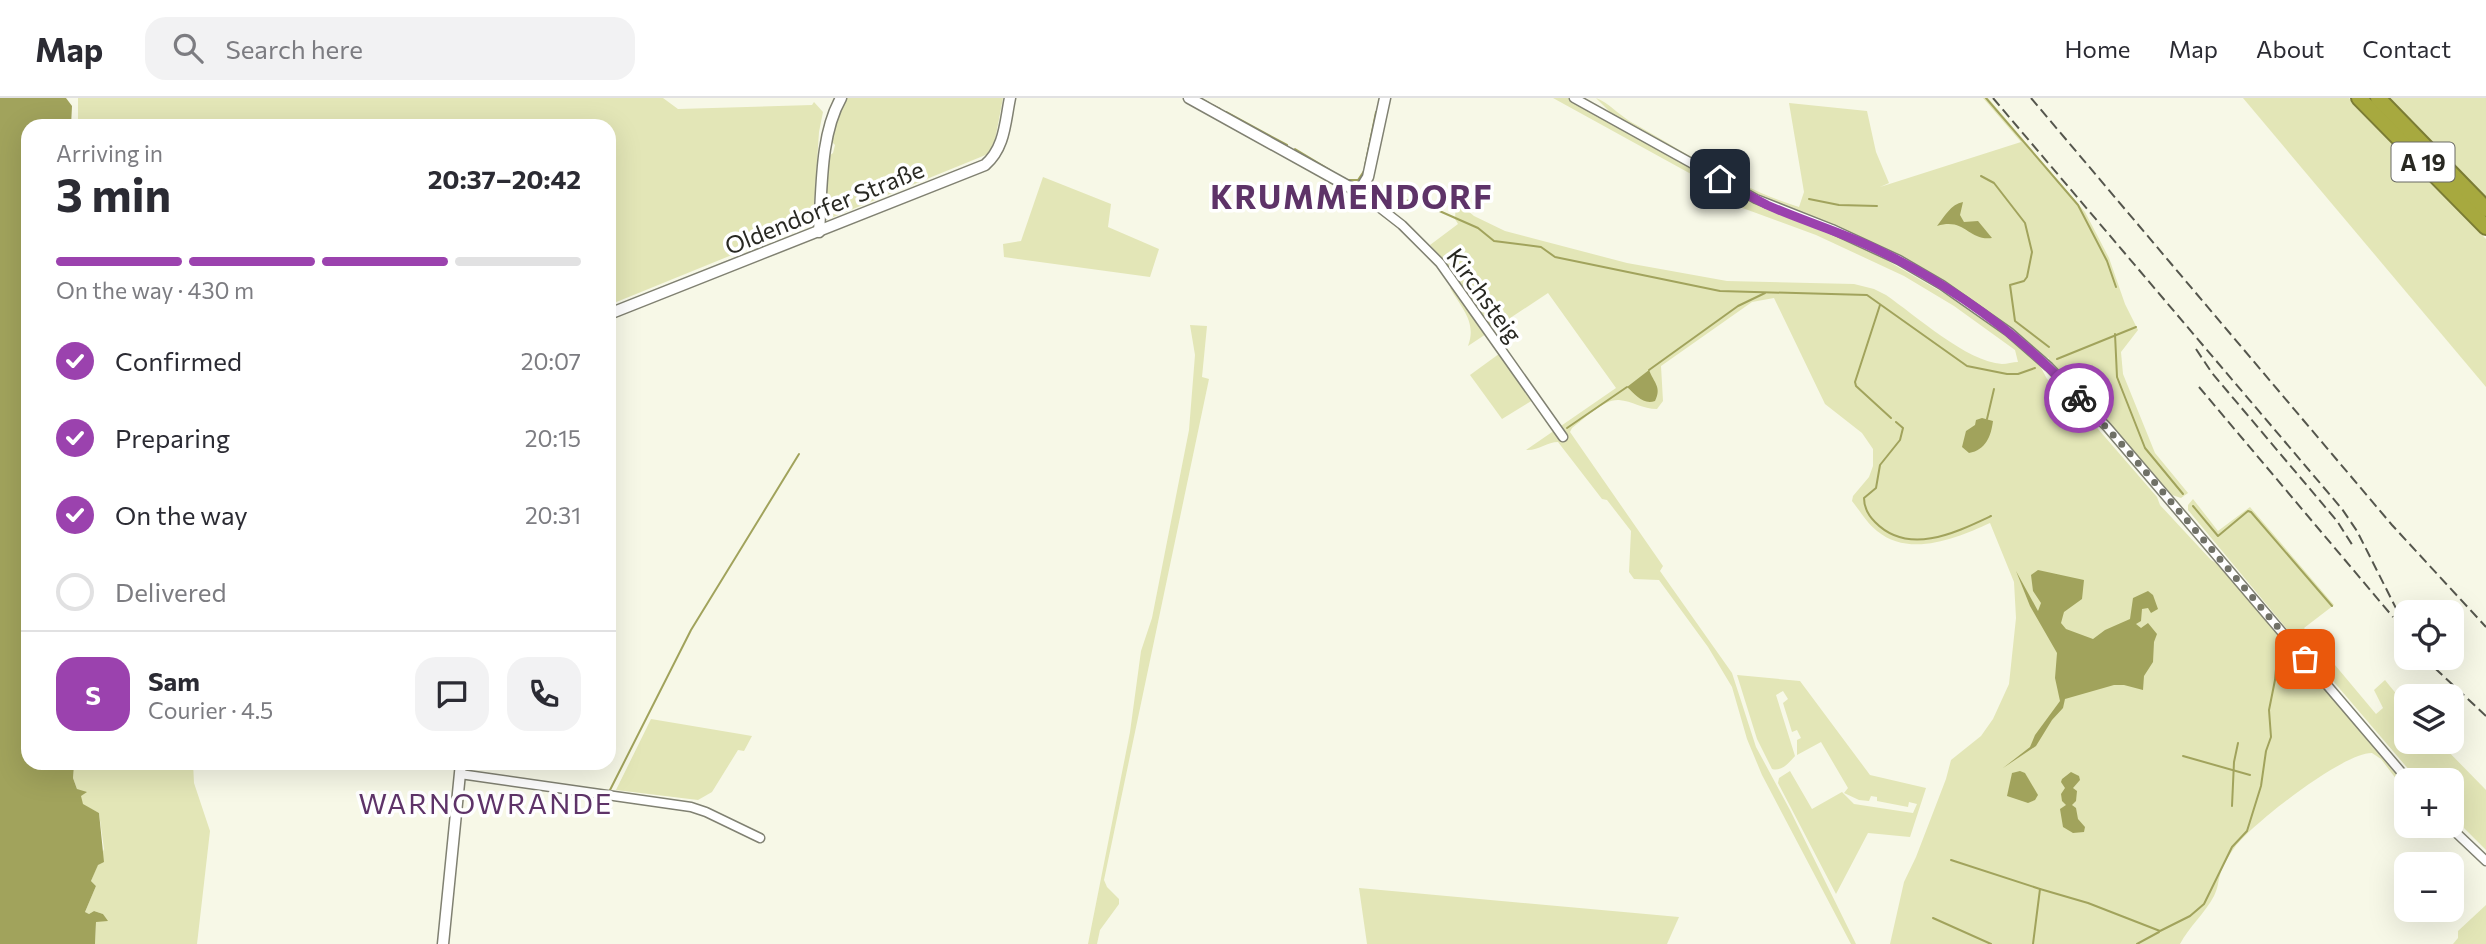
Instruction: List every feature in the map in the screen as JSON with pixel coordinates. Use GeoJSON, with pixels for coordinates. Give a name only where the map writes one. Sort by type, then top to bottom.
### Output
{"type":"FeatureCollection","features":[{"type":"Feature","properties":{"kind":"highway","name":"A 19"},"geometry":{"type":"LineString","coordinates":[[2359,98],[2486,227]]}},
{"type":"Feature","properties":{"kind":"highway","name":"A 19"},"geometry":{"type":"LineString","coordinates":[[2378,98],[2486,209]]}},
{"type":"Feature","properties":{"kind":"street"},"geometry":{"type":"LineString","coordinates":[[820,232],[827,139],[833,113],[841,98]]}},
{"type":"Feature","properties":{"kind":"street","name":"Oldendorfer Straße"},"geometry":{"type":"LineString","coordinates":[[616,311],[985,165],[997,153],[1001,143],[1010,98]]}},
{"type":"Feature","properties":{"kind":"street"},"geometry":{"type":"LineString","coordinates":[[1189,98],[1348,188],[1360,190],[1367,177],[1385,98]]}},
{"type":"Feature","properties":{"kind":"street"},"geometry":{"type":"LineString","coordinates":[[1574,98],[1756,199],[1899,260],[1942,285],[2009,332],[2049,367],[2107,427],[2398,768]]}},
{"type":"Feature","properties":{"kind":"street","name":"Kirchsteig"},"geometry":{"type":"LineString","coordinates":[[1360,190],[1440,263],[1563,437]]}},
{"type":"Feature","properties":{"kind":"street"},"geometry":{"type":"LineString","coordinates":[[443,944],[461,770]]}},
{"type":"Feature","properties":{"kind":"street"},"geometry":{"type":"LineString","coordinates":[[467,770],[691,807],[760,838]]}},
{"type":"Feature","properties":{"kind":"street"},"geometry":{"type":"LineString","coordinates":[[2462,838],[2486,861]]}},
{"type":"Feature","properties":{"kind":"shaded area"},"geometry":{"type":"Polygon","coordinates":[[[0,98],[66,98],[72,106],[71,119],[21,119],[21,770],[74,770],[77,789],[87,792],[81,796],[83,804],[99,813],[104,862],[98,865],[91,881],[96,886],[85,912],[103,914],[108,921],[96,922],[95,944],[0,944],[0,98]]]}},
{"type":"Feature","properties":{"kind":"shaded area"},"geometry":{"type":"Polygon","coordinates":[[[78,98],[663,98],[678,109],[812,105],[814,102],[823,112],[819,132],[813,222],[616,302],[616,119],[78,119],[78,98]]]}},
{"type":"Feature","properties":{"kind":"shaded area"},"geometry":{"type":"Polygon","coordinates":[[[846,98],[1003,98],[995,140],[988,154],[826,220],[823,218],[829,156],[835,145],[831,141],[833,125],[846,98]]]}},
{"type":"Feature","properties":{"kind":"shaded area"},"geometry":{"type":"Polygon","coordinates":[[[1553,98],[1568,98],[1767,209],[1867,249],[1966,306],[2013,340],[2038,362],[2047,379],[2092,422],[2157,497],[2160,505],[2211,560],[2218,564],[2394,769],[2394,776],[2381,759],[2372,753],[2359,756],[2321,776],[2279,806],[2235,847],[2222,868],[2214,896],[2180,944],[1890,944],[1904,882],[1916,857],[1951,760],[1981,736],[1993,719],[2009,684],[2016,618],[2014,582],[1990,523],[1948,539],[1919,544],[1890,539],[1870,524],[1852,501],[1869,477],[1873,466],[1873,449],[1862,433],[1825,404],[1774,298],[1752,302],[1661,366],[1663,401],[1657,409],[1613,401],[1594,410],[1570,432],[1663,566],[1660,571],[1732,673],[1756,747],[1856,944],[1851,944],[1762,775],[1747,739],[1732,687],[1708,647],[1659,580],[1634,579],[1629,572],[1631,531],[1607,500],[1602,499],[1558,442],[1526,450],[1616,388],[1548,293],[1468,346],[1471,330],[1469,323],[1450,288],[1459,281],[1430,245],[1458,224],[1455,219],[1456,201],[1474,216],[1505,231],[1627,263],[1727,281],[1854,284],[1874,289],[1973,355],[2002,364],[2018,362],[2015,350],[1954,306],[1904,276],[1816,235],[1737,206],[1691,174],[1553,98]]]}},
{"type":"Feature","properties":{"kind":"shaded area"},"geometry":{"type":"Polygon","coordinates":[[[1596,98],[1631,122],[1713,169],[1755,190],[1799,207],[1804,192],[1789,103],[1867,111],[1876,152],[1889,183],[1880,187],[2021,142],[1983,98],[1988,98],[2085,212],[2109,258],[2125,304],[2138,330],[2121,352],[2123,374],[2155,453],[2188,493],[2181,498],[2172,495],[2094,407],[2048,361],[2049,358],[2043,357],[2023,340],[1877,245],[1748,191],[1611,113],[1596,98]]]}},
{"type":"Feature","properties":{"kind":"shaded area"},"geometry":{"type":"Polygon","coordinates":[[[2243,98],[2349,98],[2486,239],[2486,387],[2243,98]]]}},
{"type":"Feature","properties":{"kind":"shaded area"},"geometry":{"type":"Polygon","coordinates":[[[2387,98],[2486,98],[2486,199],[2387,98]]]}},
{"type":"Feature","properties":{"kind":"shaded area"},"geometry":{"type":"Polygon","coordinates":[[[1043,177],[1111,204],[1108,227],[1159,249],[1150,277],[1004,257],[1003,244],[1021,241],[1043,177]]]}},
{"type":"Feature","properties":{"kind":"shaded area"},"geometry":{"type":"Polygon","coordinates":[[[1963,202],[1960,215],[1964,222],[1978,221],[1992,238],[1977,236],[1954,224],[1937,226],[1951,208],[1963,202]]]}},
{"type":"Feature","properties":{"kind":"shaded area"},"geometry":{"type":"Polygon","coordinates":[[[1190,325],[1207,326],[1202,377],[1209,379],[1104,880],[1119,899],[1119,904],[1100,930],[1097,944],[1088,944],[1130,732],[1141,651],[1152,618],[1189,430],[1195,355],[1190,325]]]}},
{"type":"Feature","properties":{"kind":"shaded area"},"geometry":{"type":"Polygon","coordinates":[[[1503,351],[1536,398],[1502,419],[1470,375],[1503,351]]]}},
{"type":"Feature","properties":{"kind":"shaded area"},"geometry":{"type":"Polygon","coordinates":[[[1649,370],[1658,392],[1655,401],[1647,402],[1627,387],[1649,370]]]}},
{"type":"Feature","properties":{"kind":"shaded area"},"geometry":{"type":"Polygon","coordinates":[[[1982,418],[1993,421],[1989,437],[1984,446],[1969,453],[1962,447],[1966,431],[1975,425],[1976,420],[1982,418]]]}},
{"type":"Feature","properties":{"kind":"shaded area"},"geometry":{"type":"Polygon","coordinates":[[[2193,499],[2218,531],[2250,507],[2334,605],[2304,628],[2376,714],[2383,708],[2374,690],[2385,680],[2394,691],[2394,752],[2299,641],[2300,638],[2296,634],[2292,635],[2188,510],[2193,499]]]}},
{"type":"Feature","properties":{"kind":"shaded area"},"geometry":{"type":"Polygon","coordinates":[[[2038,570],[2084,580],[2082,599],[2064,612],[2061,623],[2066,629],[2093,639],[2105,630],[2130,619],[2133,598],[2148,591],[2153,595],[2158,609],[2151,613],[2148,608],[2142,609],[2141,621],[2136,624],[2141,628],[2148,623],[2157,634],[2153,662],[2144,676],[2143,690],[2114,685],[2065,699],[2063,708],[2036,746],[2003,768],[2030,747],[2035,735],[2060,701],[2055,678],[2057,653],[2030,606],[2016,571],[2038,611],[2041,603],[2033,591],[2031,575],[2038,570]]]}},
{"type":"Feature","properties":{"kind":"shaded area"},"geometry":{"type":"Polygon","coordinates":[[[1737,675],[1800,681],[1870,775],[1926,788],[1910,837],[1868,833],[1836,894],[1778,783],[1779,778],[1790,771],[1812,809],[1842,792],[1854,804],[1913,813],[1917,804],[1909,802],[1908,807],[1877,801],[1877,797],[1871,796],[1869,801],[1859,800],[1844,793],[1848,788],[1821,742],[1797,755],[1797,740],[1801,738],[1797,730],[1792,732],[1783,703],[1788,699],[1783,691],[1776,695],[1795,756],[1782,768],[1772,769],[1757,739],[1737,675]]]}},
{"type":"Feature","properties":{"kind":"shaded area"},"geometry":{"type":"Polygon","coordinates":[[[651,719],[752,736],[744,751],[738,750],[712,792],[698,800],[616,790],[651,719]]]}},
{"type":"Feature","properties":{"kind":"shaded area"},"geometry":{"type":"Polygon","coordinates":[[[2396,754],[2451,754],[2486,790],[2486,850],[2464,828],[2464,768],[2407,768],[2396,754]]]}},
{"type":"Feature","properties":{"kind":"shaded area"},"geometry":{"type":"Polygon","coordinates":[[[74,770],[193,770],[194,783],[210,831],[197,944],[95,944],[96,921],[107,921],[103,914],[85,912],[96,886],[91,881],[104,849],[99,813],[83,805],[73,778],[74,770]]]}},
{"type":"Feature","properties":{"kind":"shaded area"},"geometry":{"type":"Polygon","coordinates":[[[2071,772],[2079,776],[2080,780],[2073,788],[2077,791],[2076,801],[2072,805],[2085,827],[2084,832],[2073,833],[2063,827],[2060,809],[2066,805],[2062,801],[2061,794],[2065,788],[2061,782],[2071,772]]]}},
{"type":"Feature","properties":{"kind":"shaded area"},"geometry":{"type":"Polygon","coordinates":[[[2012,773],[2025,773],[2038,795],[2028,803],[2007,796],[2012,773]]]}},
{"type":"Feature","properties":{"kind":"shaded area"},"geometry":{"type":"Polygon","coordinates":[[[1359,888],[1679,917],[1667,944],[1367,944],[1359,888]]]}},
{"type":"Feature","properties":{"kind":"shaded area"},"geometry":{"type":"Polygon","coordinates":[[[2486,905],[2486,944],[2453,944],[2458,938],[2458,931],[2486,905]]]}},
{"type":"Feature","properties":{"kind":"waterway"},"geometry":{"type":"LineString","coordinates":[[1200,98],[1209,103]]}},
{"type":"Feature","properties":{"kind":"waterway"},"geometry":{"type":"LineString","coordinates":[[1986,98],[2078,205],[2107,261],[2116,287]]}},
{"type":"Feature","properties":{"kind":"waterway"},"geometry":{"type":"LineString","coordinates":[[1212,105],[1220,109]]}},
{"type":"Feature","properties":{"kind":"waterway"},"geometry":{"type":"LineString","coordinates":[[1226,112],[1287,145]]}},
{"type":"Feature","properties":{"kind":"waterway"},"geometry":{"type":"LineString","coordinates":[[1365,166],[1376,112]]}},
{"type":"Feature","properties":{"kind":"waterway"},"geometry":{"type":"LineString","coordinates":[[1295,149],[1330,170]]}},
{"type":"Feature","properties":{"kind":"waterway"},"geometry":{"type":"LineString","coordinates":[[1347,180],[1358,180],[1364,171]]}},
{"type":"Feature","properties":{"kind":"waterway"},"geometry":{"type":"LineString","coordinates":[[1981,176],[1994,183],[2025,223],[2032,252],[2027,277],[2024,281],[2010,285],[2015,321],[2049,347]]}},
{"type":"Feature","properties":{"kind":"waterway"},"geometry":{"type":"LineString","coordinates":[[1375,197],[1419,202],[1478,228],[1494,241],[1541,247],[1555,257],[1720,291],[1867,295],[1967,366],[2007,374],[2018,374],[2035,368]]}},
{"type":"Feature","properties":{"kind":"waterway"},"geometry":{"type":"LineString","coordinates":[[1809,199],[1839,205],[1877,206]]}},
{"type":"Feature","properties":{"kind":"waterway"},"geometry":{"type":"LineString","coordinates":[[1649,370],[1738,306],[1765,293]]}},
{"type":"Feature","properties":{"kind":"waterway"},"geometry":{"type":"LineString","coordinates":[[1880,305],[1855,382],[1856,386],[1891,418]]}},
{"type":"Feature","properties":{"kind":"waterway"},"geometry":{"type":"LineString","coordinates":[[2057,359],[2136,327]]}},
{"type":"Feature","properties":{"kind":"waterway"},"geometry":{"type":"LineString","coordinates":[[2115,334],[2117,377],[2145,448],[2183,494]]}},
{"type":"Feature","properties":{"kind":"waterway"},"geometry":{"type":"LineString","coordinates":[[1567,428],[1627,387]]}},
{"type":"Feature","properties":{"kind":"waterway"},"geometry":{"type":"LineString","coordinates":[[1987,419],[1994,389]]}},
{"type":"Feature","properties":{"kind":"waterway"},"geometry":{"type":"LineString","coordinates":[[1896,422],[1903,428],[1900,440],[1880,465],[1876,488],[1864,498],[1867,511],[1875,522],[1888,532],[1917,540],[1947,534],[1991,516]]}},
{"type":"Feature","properties":{"kind":"waterway"},"geometry":{"type":"LineString","coordinates":[[609,792],[691,630],[799,454]]}},
{"type":"Feature","properties":{"kind":"waterway"},"geometry":{"type":"LineString","coordinates":[[2193,506],[2218,536],[2248,511],[2251,512],[2332,606]]}},
{"type":"Feature","properties":{"kind":"waterway"},"geometry":{"type":"LineString","coordinates":[[2040,889],[2088,903],[2160,931],[2190,916],[2204,904],[2232,847],[2247,831],[2261,786],[2271,737],[2269,710],[2278,647]]}},
{"type":"Feature","properties":{"kind":"waterway"},"geometry":{"type":"LineString","coordinates":[[2232,806],[2234,762],[2238,743]]}},
{"type":"Feature","properties":{"kind":"waterway"},"geometry":{"type":"LineString","coordinates":[[2183,756],[2250,775]]}},
{"type":"Feature","properties":{"kind":"waterway"},"geometry":{"type":"LineString","coordinates":[[1951,860],[2040,889],[2033,944]]}},
{"type":"Feature","properties":{"kind":"waterway"},"geometry":{"type":"LineString","coordinates":[[1933,918],[1991,944]]}},
{"type":"Feature","properties":{"kind":"waterway"},"geometry":{"type":"LineString","coordinates":[[2137,944],[2159,932]]}},
{"type":"Feature","properties":{"kind":"railway"},"geometry":{"type":"LineString","coordinates":[[1993,98],[2342,509],[2357,531],[2394,604]]}},
{"type":"Feature","properties":{"kind":"railway"},"geometry":{"type":"LineString","coordinates":[[2031,98],[2392,525],[2486,627]]}},
{"type":"Feature","properties":{"kind":"railway"},"geometry":{"type":"LineString","coordinates":[[2196,349],[2212,373],[2337,521],[2353,546]]}},
{"type":"Feature","properties":{"kind":"railway"},"geometry":{"type":"LineString","coordinates":[[2199,387],[2393,617]]}},
{"type":"Feature","properties":{"kind":"railway"},"geometry":{"type":"LineString","coordinates":[[2437,670],[2486,716]]}},
{"type":"Feature","properties":{"kind":"way so far"},"geometry":{"type":"LineString","coordinates":[[2079,398],[2127,450],[2305,659]]}},
{"type":"Feature","properties":{"kind":"district","name":"KRUMMENDORF"},"geometry":{"type":"Point","coordinates":[1352,196]}},
{"type":"Feature","properties":{"kind":"district","name":"WARNOWRANDE"},"geometry":{"type":"Point","coordinates":[486,803]}},
{"type":"Feature","properties":{"kind":"route"},"geometry":{"type":"LineString","coordinates":[[1720,179],[1768,205],[1881,251],[1942,285],[2009,332],[2039,357],[2079,398]]}}]}
